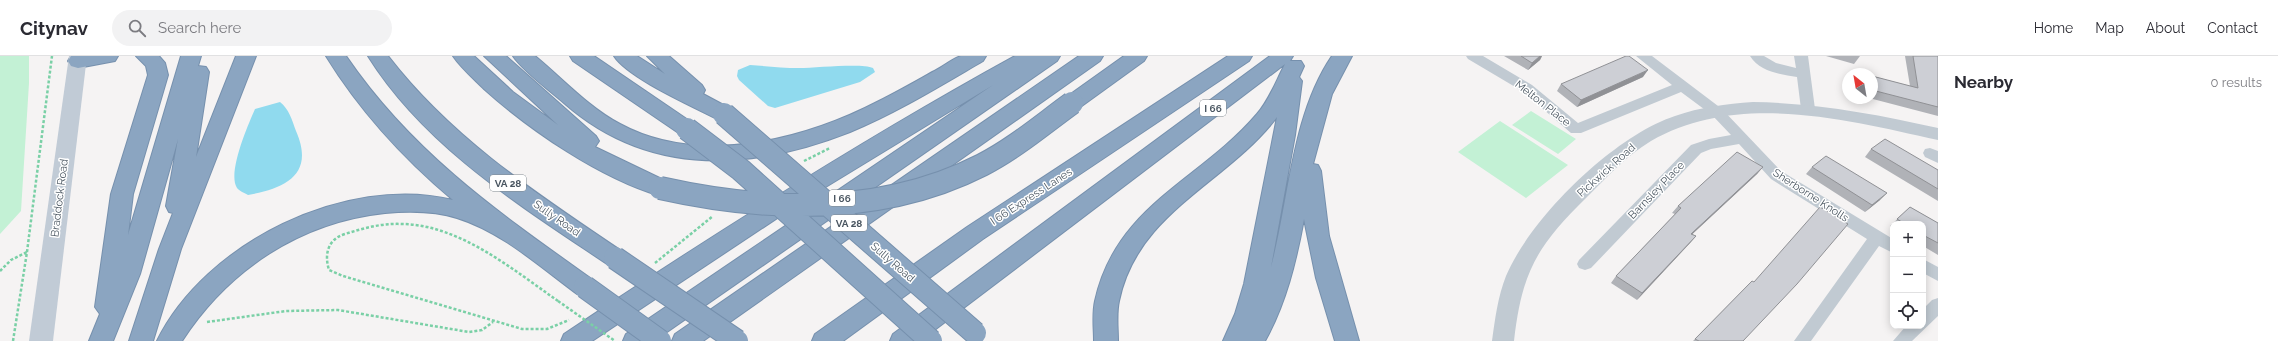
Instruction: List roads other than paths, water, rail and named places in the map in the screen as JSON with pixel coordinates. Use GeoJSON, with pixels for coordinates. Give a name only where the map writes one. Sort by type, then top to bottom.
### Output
{"type":"FeatureCollection","features":[{"type":"Feature","properties":{"kind":"highway"},"geometry":{"type":"LineString","coordinates":[[78,58],[108,56]]}},
{"type":"Feature","properties":{"kind":"highway"},"geometry":{"type":"LineString","coordinates":[[102,339],[122,194],[158,76],[155,63],[146,56]]}},
{"type":"Feature","properties":{"kind":"highway"},"geometry":{"type":"LineString","coordinates":[[102,339],[128,274],[191,56]]}},
{"type":"Feature","properties":{"kind":"highway"},"geometry":{"type":"LineString","coordinates":[[170,249],[201,56]]}},
{"type":"Feature","properties":{"kind":"highway"},"geometry":{"type":"LineString","coordinates":[[141,341],[170,249],[246,56]]}},
{"type":"Feature","properties":{"kind":"highway"},"geometry":{"type":"LineString","coordinates":[[336,56],[362,95],[400,139],[428,166],[510,233],[660,341]]}},
{"type":"Feature","properties":{"kind":"highway","name":"Sully Road"},"geometry":{"type":"LineString","coordinates":[[378,56],[410,97],[456,141],[531,201],[737,341]]}},
{"type":"Feature","properties":{"kind":"highway"},"geometry":{"type":"LineString","coordinates":[[463,56],[490,84],[542,124],[598,159],[660,188],[712,200],[763,206],[843,203],[898,195],[949,180],[981,166],[1007,150],[1137,56]]}},
{"type":"Feature","properties":{"kind":"highway"},"geometry":{"type":"LineString","coordinates":[[494,56],[578,132],[616,161],[660,188]]}},
{"type":"Feature","properties":{"kind":"highway"},"geometry":{"type":"LineString","coordinates":[[523,56],[588,112],[612,128],[630,137],[648,144],[683,151],[734,154],[784,147],[829,134],[878,110],[976,56]]}},
{"type":"Feature","properties":{"kind":"highway"},"geometry":{"type":"LineString","coordinates":[[580,56],[616,79],[687,129],[741,170],[931,341]]}},
{"type":"Feature","properties":{"kind":"highway"},"geometry":{"type":"LineString","coordinates":[[590,56],[616,79]]}},
{"type":"Feature","properties":{"kind":"highway"},"geometry":{"type":"LineString","coordinates":[[624,56],[655,78],[724,114]]}},
{"type":"Feature","properties":{"kind":"highway","name":"Sully Road"},"geometry":{"type":"LineString","coordinates":[[657,56],[979,337]]}},
{"type":"Feature","properties":{"kind":"highway"},"geometry":{"type":"LineString","coordinates":[[573,341],[731,235],[899,129],[1030,56]]}},
{"type":"Feature","properties":{"kind":"highway","name":"I 66"},"geometry":{"type":"LineString","coordinates":[[635,341],[1050,56]]}},
{"type":"Feature","properties":{"kind":"highway"},"geometry":{"type":"LineString","coordinates":[[684,341],[1093,56]]}},
{"type":"Feature","properties":{"kind":"highway","name":"I 66 Express Lanes"},"geometry":{"type":"LineString","coordinates":[[824,341],[975,233],[1242,56]]}},
{"type":"Feature","properties":{"kind":"highway"},"geometry":{"type":"LineString","coordinates":[[1252,341],[1271,305],[1279,282],[1301,171],[1323,90],[1342,56]]}},
{"type":"Feature","properties":{"kind":"highway"},"geometry":{"type":"LineString","coordinates":[[1235,341],[1249,308],[1256,276],[1282,106],[1291,59]]}},
{"type":"Feature","properties":{"kind":"highway","name":"I 66"},"geometry":{"type":"LineString","coordinates":[[902,341],[1291,59]]}},
{"type":"Feature","properties":{"kind":"highway"},"geometry":{"type":"LineString","coordinates":[[1106,341],[1106,306],[1109,291],[1113,278],[1129,245],[1154,215],[1282,106]]}},
{"type":"Feature","properties":{"kind":"highway"},"geometry":{"type":"LineString","coordinates":[[1311,135],[1311,192],[1318,246],[1347,341]]}},
{"type":"Feature","properties":{"kind":"highway"},"geometry":{"type":"LineString","coordinates":[[169,341],[196,302],[234,266],[261,247],[287,233],[339,213],[367,206],[393,203],[444,206],[467,213],[510,233]]}},
{"type":"Feature","properties":{"kind":"main road","name":"Braddock Road"},"geometry":{"type":"LineString","coordinates":[[41,341],[78,58]]}},
{"type":"Feature","properties":{"kind":"street","name":"Melton Place"},"geometry":{"type":"LineString","coordinates":[[1473,56],[1527,88],[1576,129],[1683,86]]}},
{"type":"Feature","properties":{"kind":"street","name":"Sherborne Knolls"},"geometry":{"type":"LineString","coordinates":[[1643,56],[1716,112],[1740,139],[1776,175],[1890,245]]}},
{"type":"Feature","properties":{"kind":"street"},"geometry":{"type":"LineString","coordinates":[[1757,56],[1761,62],[1768,65],[1803,74]]}},
{"type":"Feature","properties":{"kind":"street"},"geometry":{"type":"LineString","coordinates":[[1801,56],[1808,109]]}},
{"type":"Feature","properties":{"kind":"street","name":"Pickwick Road"},"geometry":{"type":"LineString","coordinates":[[1503,341],[1509,297],[1516,274],[1525,254],[1542,231],[1606,166],[1632,145],[1661,128],[1692,117],[1716,112],[1758,108],[1808,109],[1866,118],[1938,134]]}},
{"type":"Feature","properties":{"kind":"street","name":"Barnsley Place"},"geometry":{"type":"LineString","coordinates":[[1585,264],[1696,149],[1709,144],[1740,139]]}},
{"type":"Feature","properties":{"kind":"street"},"geometry":{"type":"LineString","coordinates":[[1802,341],[1877,237]]}},
{"type":"Feature","properties":{"kind":"street"},"geometry":{"type":"LineString","coordinates":[[1926,267],[1938,275]]}},
{"type":"Feature","properties":{"kind":"street"},"geometry":{"type":"LineString","coordinates":[[1926,317],[1938,305]]}},
{"type":"Feature","properties":{"kind":"street"},"geometry":{"type":"LineString","coordinates":[[1901,341],[1914,329]]}},
{"type":"Feature","properties":{"kind":"water"},"geometry":{"type":"Polygon","coordinates":[[[750,65],[799,68],[859,66],[873,68],[875,72],[860,82],[775,108],[768,106],[739,80],[737,76],[738,70],[750,65]]]}},
{"type":"Feature","properties":{"kind":"water"},"geometry":{"type":"Polygon","coordinates":[[[280,102],[290,115],[301,146],[302,158],[299,168],[285,183],[262,192],[248,195],[237,188],[235,181],[236,161],[244,137],[255,109],[280,102]]]}}]}
